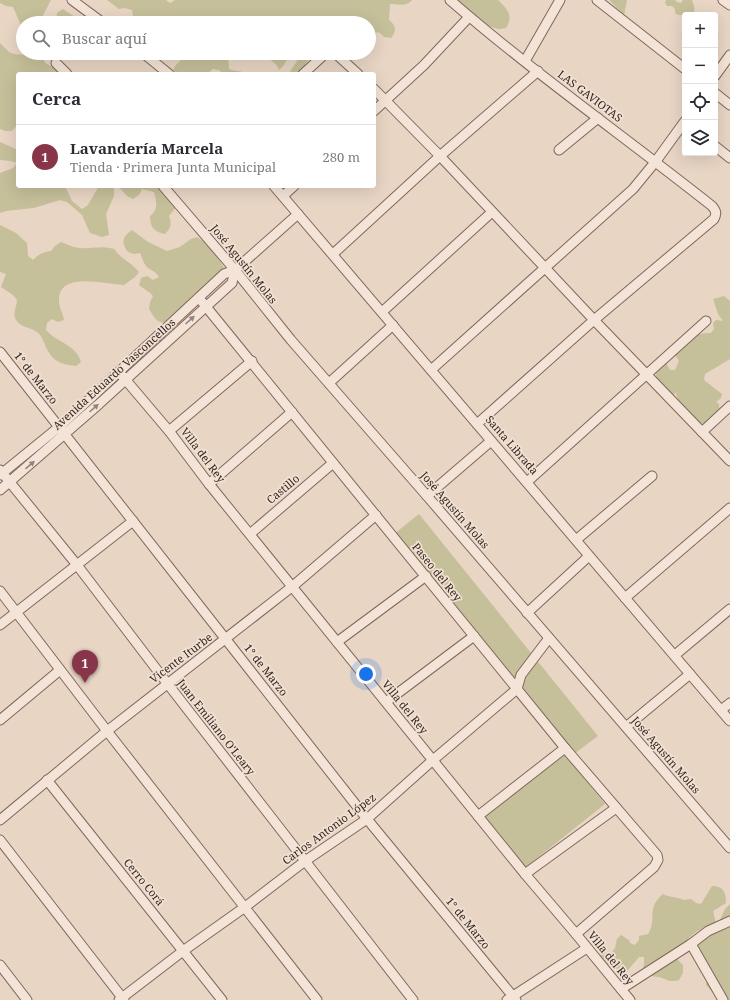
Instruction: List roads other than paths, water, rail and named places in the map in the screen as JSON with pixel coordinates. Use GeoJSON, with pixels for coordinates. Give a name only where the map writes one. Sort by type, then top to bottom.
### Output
{"type":"FeatureCollection","features":[{"type":"Feature","properties":{"kind":"street"},"geometry":{"type":"LineString","coordinates":[[72,0],[94,16]]}},
{"type":"Feature","properties":{"kind":"street","name":"LAS GAVIOTAS"},"geometry":{"type":"LineString","coordinates":[[450,0],[524,61],[716,210],[714,219],[594,320]]}},
{"type":"Feature","properties":{"kind":"street"},"geometry":{"type":"LineString","coordinates":[[524,61],[560,0]]}},
{"type":"Feature","properties":{"kind":"street"},"geometry":{"type":"LineString","coordinates":[[597,0],[682,67]]}},
{"type":"Feature","properties":{"kind":"street"},"geometry":{"type":"LineString","coordinates":[[723,0],[730,5]]}},
{"type":"Feature","properties":{"kind":"street"},"geometry":{"type":"LineString","coordinates":[[376,109],[424,65],[469,17]]}},
{"type":"Feature","properties":{"kind":"street"},"geometry":{"type":"LineString","coordinates":[[718,72],[730,55]]}},
{"type":"Feature","properties":{"kind":"street"},"geometry":{"type":"LineString","coordinates":[[152,60],[167,72]]}},
{"type":"Feature","properties":{"kind":"street"},"geometry":{"type":"LineString","coordinates":[[305,72],[318,60]]}},
{"type":"Feature","properties":{"kind":"street"},"geometry":{"type":"LineString","coordinates":[[343,60],[356,72]]}},
{"type":"Feature","properties":{"kind":"street"},"geometry":{"type":"LineString","coordinates":[[56,63],[65,72]]}},
{"type":"Feature","properties":{"kind":"street"},"geometry":{"type":"LineString","coordinates":[[334,254],[440,156],[538,71]]}},
{"type":"Feature","properties":{"kind":"street"},"geometry":{"type":"LineString","coordinates":[[376,91],[440,156],[594,320],[730,461]]}},
{"type":"Feature","properties":{"kind":"street"},"geometry":{"type":"LineString","coordinates":[[718,95],[730,104]]}},
{"type":"Feature","properties":{"kind":"street"},"geometry":{"type":"LineString","coordinates":[[560,150],[598,118]]}},
{"type":"Feature","properties":{"kind":"street"},"geometry":{"type":"LineString","coordinates":[[431,370],[633,189],[656,162],[682,126]]}},
{"type":"Feature","properties":{"kind":"street"},"geometry":{"type":"LineString","coordinates":[[718,148],[730,158]]}},
{"type":"Feature","properties":{"kind":"street","name":"José Agustín Molas"},"geometry":{"type":"LineString","coordinates":[[165,188],[235,270],[291,340],[626,727],[728,841]]}},
{"type":"Feature","properties":{"kind":"street","name":"Santa Librada"},"geometry":{"type":"LineString","coordinates":[[276,188],[334,254],[730,721]]}},
{"type":"Feature","properties":{"kind":"street"},"geometry":{"type":"LineString","coordinates":[[283,196],[292,188]]}},
{"type":"Feature","properties":{"kind":"street"},"geometry":{"type":"LineString","coordinates":[[382,312],[492,212]]}},
{"type":"Feature","properties":{"kind":"street","name":"Avenida Eduardo Vasconcellos"},"geometry":{"type":"LineString","coordinates":[[0,490],[62,431],[119,372],[224,274],[235,270],[298,214]]}},
{"type":"Feature","properties":{"kind":"street","name":"Avenida Eduardo Vasconcellos"},"geometry":{"type":"LineString","coordinates":[[1,472],[62,431],[125,379],[232,283],[235,270]]}},
{"type":"Feature","properties":{"kind":"street","name":"Paseo del Rey"},"geometry":{"type":"LineString","coordinates":[[199,298],[252,361],[565,748],[656,855],[658,860],[654,867],[576,934]]}},
{"type":"Feature","properties":{"kind":"street"},"geometry":{"type":"LineString","coordinates":[[477,424],[594,320]]}},
{"type":"Feature","properties":{"kind":"street"},"geometry":{"type":"LineString","coordinates":[[527,482],[648,375],[706,321]]}},
{"type":"Feature","properties":{"kind":"street"},"geometry":{"type":"LineString","coordinates":[[329,383],[393,325]]}},
{"type":"Feature","properties":{"kind":"street","name":"1° de Marzo"},"geometry":{"type":"LineString","coordinates":[[0,352],[367,819],[512,999]]}},
{"type":"Feature","properties":{"kind":"street"},"geometry":{"type":"LineString","coordinates":[[169,431],[252,361]]}},
{"type":"Feature","properties":{"kind":"street","name":"Villa del Rey"},"geometry":{"type":"LineString","coordinates":[[119,372],[169,431],[209,484],[525,874],[630,1000]]}},
{"type":"Feature","properties":{"kind":"street"},"geometry":{"type":"LineString","coordinates":[[702,432],[730,406]]}},
{"type":"Feature","properties":{"kind":"street"},"geometry":{"type":"LineString","coordinates":[[209,484],[292,412]]}},
{"type":"Feature","properties":{"kind":"street"},"geometry":{"type":"LineString","coordinates":[[427,496],[491,441]]}},
{"type":"Feature","properties":{"kind":"street","name":"Castillo"},"geometry":{"type":"LineString","coordinates":[[250,534],[333,463]]}},
{"type":"Feature","properties":{"kind":"street","name":"Juan Emiliano O'Leary"},"geometry":{"type":"LineString","coordinates":[[1,472],[77,565],[413,1000]]}},
{"type":"Feature","properties":{"kind":"street"},"geometry":{"type":"LineString","coordinates":[[576,540],[652,476]]}},
{"type":"Feature","properties":{"kind":"street"},"geometry":{"type":"LineString","coordinates":[[625,598],[730,508]]}},
{"type":"Feature","properties":{"kind":"street","name":"Vicente Iturbe"},"geometry":{"type":"LineString","coordinates":[[0,820],[106,731],[293,586],[376,515]]}},
{"type":"Feature","properties":{"kind":"street"},"geometry":{"type":"LineString","coordinates":[[0,625],[133,521]]}},
{"type":"Feature","properties":{"kind":"street"},"geometry":{"type":"LineString","coordinates":[[527,612],[589,556]]}},
{"type":"Feature","properties":{"kind":"street"},"geometry":{"type":"LineString","coordinates":[[337,642],[426,576]]}},
{"type":"Feature","properties":{"kind":"street"},"geometry":{"type":"LineString","coordinates":[[0,591],[106,731],[317,1000]]}},
{"type":"Feature","properties":{"kind":"street"},"geometry":{"type":"LineString","coordinates":[[675,656],[729,611]]}},
{"type":"Feature","properties":{"kind":"street"},"geometry":{"type":"LineString","coordinates":[[386,702],[474,636]]}},
{"type":"Feature","properties":{"kind":"street","name":"Carlos Antonio López"},"geometry":{"type":"LineString","coordinates":[[122,999],[183,951],[245,907],[305,861],[367,819],[433,760],[517,689],[522,675],[549,638]]}},
{"type":"Feature","properties":{"kind":"street"},"geometry":{"type":"LineString","coordinates":[[0,720],[60,670]]}},
{"type":"Feature","properties":{"kind":"street"},"geometry":{"type":"LineString","coordinates":[[626,727],[690,674]]}},
{"type":"Feature","properties":{"kind":"street"},"geometry":{"type":"LineString","coordinates":[[721,710],[730,703]]}},
{"type":"Feature","properties":{"kind":"street"},"geometry":{"type":"LineString","coordinates":[[478,816],[565,748]]}},
{"type":"Feature","properties":{"kind":"street","name":"Cerro Corá"},"geometry":{"type":"LineString","coordinates":[[47,780],[222,1000]]}},
{"type":"Feature","properties":{"kind":"street"},"geometry":{"type":"LineString","coordinates":[[525,874],[616,808]]}},
{"type":"Feature","properties":{"kind":"street"},"geometry":{"type":"LineString","coordinates":[[0,840],[122,999]]}},
{"type":"Feature","properties":{"kind":"street"},"geometry":{"type":"LineString","coordinates":[[621,989],[708,932],[730,921]]}},
{"type":"Feature","properties":{"kind":"street"},"geometry":{"type":"LineString","coordinates":[[691,944],[723,1000]]}},
{"type":"Feature","properties":{"kind":"street"},"geometry":{"type":"LineString","coordinates":[[512,999],[587,948]]}},
{"type":"Feature","properties":{"kind":"street"},"geometry":{"type":"LineString","coordinates":[[0,965],[27,1000]]}},
{"type":"Feature","properties":{"kind":"place","name":"Lavandería Marcela"},"geometry":{"type":"Point","coordinates":[85,683]}}]}
